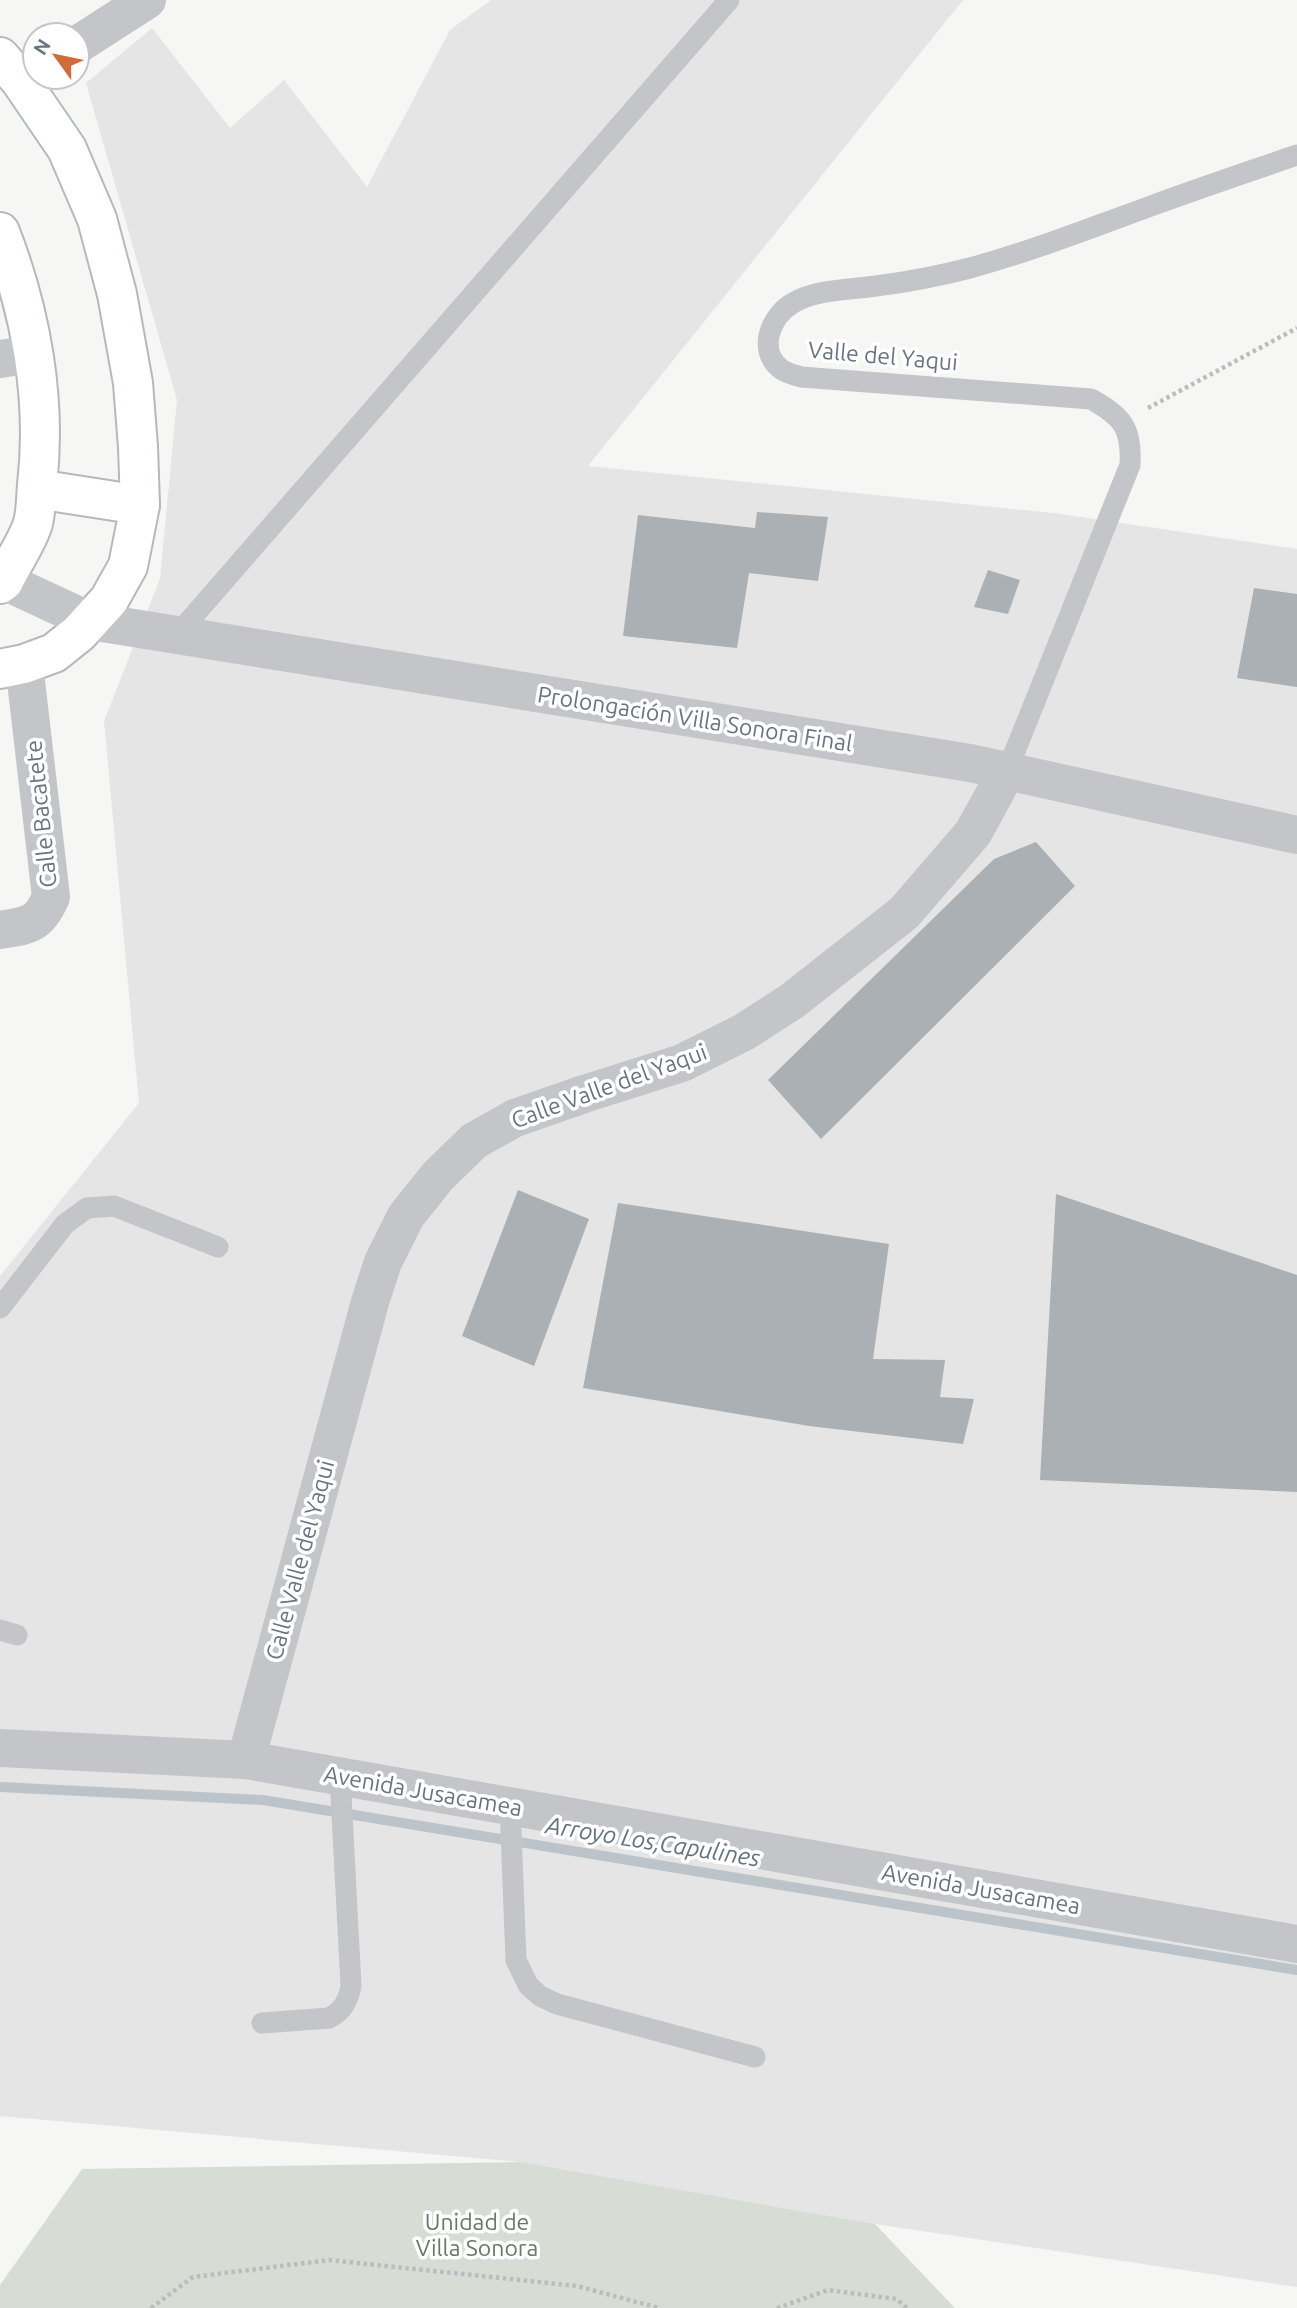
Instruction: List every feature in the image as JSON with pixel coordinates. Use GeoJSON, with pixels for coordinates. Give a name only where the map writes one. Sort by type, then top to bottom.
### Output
{"type":"FeatureCollection","features":[{"type":"Feature","properties":{"kind":"main road"},"geometry":{"type":"LineString","coordinates":[[12,667],[54,653],[90,621],[108,600],[128,566],[140,505],[133,383],[117,294],[97,219],[67,149],[18,69]]}},
{"type":"Feature","properties":{"kind":"main road"},"geometry":{"type":"LineString","coordinates":[[0,232],[27,321],[17,357],[39,391],[39,469],[33,523],[2,582]]}},
{"type":"Feature","properties":{"kind":"main road"},"geometry":{"type":"LineString","coordinates":[[37,489],[140,505]]}},
{"type":"Feature","properties":{"kind":"street"},"geometry":{"type":"LineString","coordinates":[[91,36],[147,0]]}},
{"type":"Feature","properties":{"kind":"street","name":"Prolongación Villa Sonora Final"},"geometry":{"type":"LineString","coordinates":[[2,582],[90,621],[1007,771],[1297,835]]}},
{"type":"Feature","properties":{"kind":"street","name":"Calle Bacatete"},"geometry":{"type":"LineString","coordinates":[[0,930],[32,925],[44,914],[51,897],[12,667]]}},
{"type":"Feature","properties":{"kind":"street","name":"Calle Valle del Yaqui"},"geometry":{"type":"LineString","coordinates":[[246,1760],[370,1302],[383,1262],[405,1216],[438,1175],[474,1141],[515,1118],[682,1063],[744,1032],[792,1001],[904,913],[973,833],[1007,771]]}},
{"type":"Feature","properties":{"kind":"street","name":"Avenida Jusacamea"},"geometry":{"type":"LineString","coordinates":[[0,1748],[246,1760],[1297,1944]]}},
{"type":"Feature","properties":{"kind":"lane"},"geometry":{"type":"LineString","coordinates":[[176,636],[729,0]]}},
{"type":"Feature","properties":{"kind":"lane","name":"Valle del Yaqui"},"geometry":{"type":"LineString","coordinates":[[1122,422],[1107,408],[1091,399],[801,377],[782,370],[771,358],[768,349],[770,331],[776,317],[793,303],[812,295],[921,279],[970,268],[1063,240],[1297,155]]}},
{"type":"Feature","properties":{"kind":"lane"},"geometry":{"type":"LineString","coordinates":[[1007,771],[1130,465],[1131,443],[1122,422]]}},
{"type":"Feature","properties":{"kind":"lane"},"geometry":{"type":"LineString","coordinates":[[0,1308],[65,1224],[87,1208],[114,1206],[218,1247]]}},
{"type":"Feature","properties":{"kind":"lane"},"geometry":{"type":"LineString","coordinates":[[262,2023],[329,2018],[338,2013],[348,1997],[351,1986],[340,1776]]}},
{"type":"Feature","properties":{"kind":"lane"},"geometry":{"type":"LineString","coordinates":[[510,1806],[516,1960],[528,1985],[540,1996],[557,2004],[755,2057]]}},
{"type":"Feature","properties":{"kind":"path"},"geometry":{"type":"LineString","coordinates":[[1122,422],[1297,328]]}},
{"type":"Feature","properties":{"kind":"path"},"geometry":{"type":"LineString","coordinates":[[151,2308],[192,2277],[329,2259],[578,2286],[659,2308]]}},
{"type":"Feature","properties":{"kind":"path"},"geometry":{"type":"LineString","coordinates":[[777,2308],[828,2290],[896,2299],[907,2308]]}},
{"type":"Feature","properties":{"kind":"shaded area"},"geometry":{"type":"Polygon","coordinates":[[[491,0],[963,0],[588,466],[1053,513],[1297,549],[1297,2287],[875,2224],[521,2162],[0,2116],[0,1276],[139,1103],[104,721],[160,579],[177,400],[88,91],[91,91],[91,79],[152,28],[230,128],[284,80],[367,187],[450,30],[491,0]]]}},
{"type":"Feature","properties":{"kind":"green space","name":"Unidad de Villa Sonora"},"geometry":{"type":"Polygon","coordinates":[[[521,2162],[875,2224],[955,2308],[0,2308],[0,2285],[82,2169],[521,2162]]]}},
{"type":"Feature","properties":{"kind":"building"},"geometry":{"type":"Polygon","coordinates":[[[757,512],[828,517],[818,581],[749,573],[737,648],[623,636],[638,515],[755,528],[757,512]]]}},
{"type":"Feature","properties":{"kind":"building"},"geometry":{"type":"Polygon","coordinates":[[[988,570],[1020,580],[1008,614],[974,607],[988,570]]]}},
{"type":"Feature","properties":{"kind":"building"},"geometry":{"type":"Polygon","coordinates":[[[1254,588],[1297,594],[1297,687],[1237,678],[1254,588]]]}},
{"type":"Feature","properties":{"kind":"building"},"geometry":{"type":"Polygon","coordinates":[[[1036,842],[1075,886],[821,1139],[768,1080],[994,859],[1036,842]]]}},
{"type":"Feature","properties":{"kind":"building"},"geometry":{"type":"Polygon","coordinates":[[[518,1190],[589,1219],[534,1366],[462,1336],[518,1190]]]}},
{"type":"Feature","properties":{"kind":"building"},"geometry":{"type":"Polygon","coordinates":[[[1056,1194],[1297,1275],[1297,1492],[1040,1480],[1056,1194]]]}},
{"type":"Feature","properties":{"kind":"building"},"geometry":{"type":"Polygon","coordinates":[[[618,1203],[889,1244],[873,1359],[945,1360],[940,1397],[974,1399],[963,1444],[809,1426],[583,1388],[618,1203]]]}},
{"type":"Feature","properties":{"kind":"waterway","name":"Arroyo Los,Capulines"},"geometry":{"type":"LineString","coordinates":[[0,1787],[263,1800],[1297,1970]]}}]}
